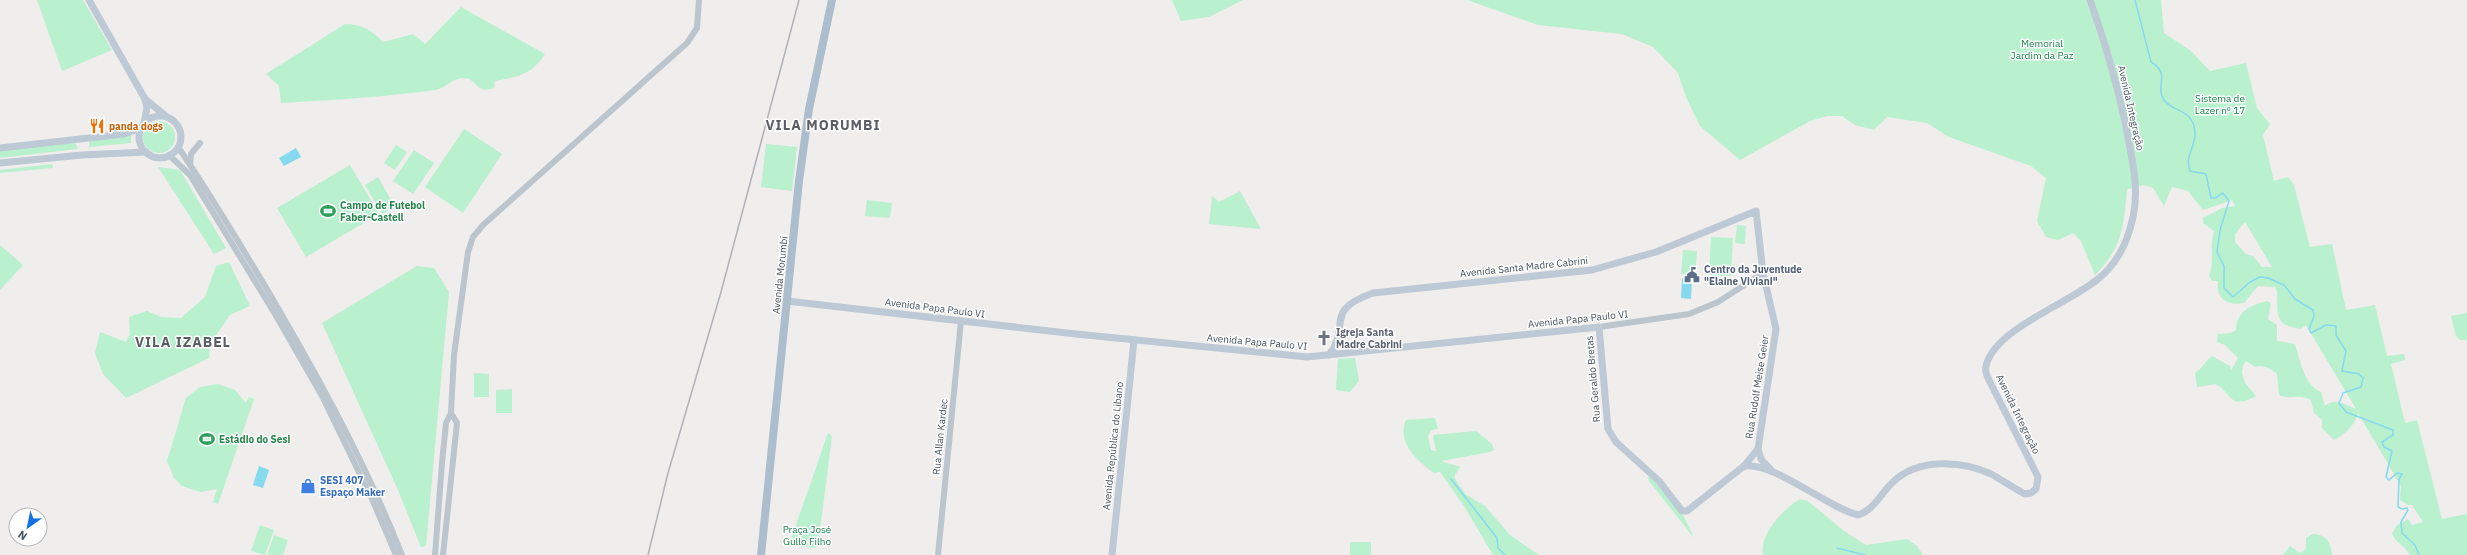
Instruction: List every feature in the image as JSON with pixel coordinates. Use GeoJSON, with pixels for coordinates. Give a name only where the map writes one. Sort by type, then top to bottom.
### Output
{"type":"FeatureCollection","features":[{"type":"Feature","properties":{"kind":"main road"},"geometry":{"type":"LineString","coordinates":[[89,0],[145,99],[147,108],[142,125],[140,141],[146,152]]}},
{"type":"Feature","properties":{"kind":"main road","name":"Avenida Morumbi"},"geometry":{"type":"LineString","coordinates":[[761,555],[808,116],[832,0]]}},
{"type":"Feature","properties":{"kind":"main road","name":"Avenida Integração"},"geometry":{"type":"LineString","coordinates":[[1744,466],[1758,466],[1774,472],[1840,509],[1858,515],[1870,509],[1898,477],[1909,471],[1943,463],[1980,470],[2025,494],[2031,493],[2036,489],[2038,477],[1988,380],[1985,367],[1995,346],[2008,334],[2088,287],[2108,271],[2119,256],[2127,238],[2137,197],[2134,167],[2119,92],[2090,0]]}},
{"type":"Feature","properties":{"kind":"main road"},"geometry":{"type":"LineString","coordinates":[[0,163],[82,155],[146,152],[157,157],[169,155],[178,147],[180,131],[174,121],[145,99]]}},
{"type":"Feature","properties":{"kind":"main road"},"geometry":{"type":"LineString","coordinates":[[0,148],[124,134],[142,125],[155,116],[167,117]]}},
{"type":"Feature","properties":{"kind":"main road","name":"Rua Rudolf Meise Geier"},"geometry":{"type":"LineString","coordinates":[[1756,211],[1763,273],[1776,329],[1758,449]]}},
{"type":"Feature","properties":{"kind":"main road","name":"Avenida Santa Madre Cabrini"},"geometry":{"type":"LineString","coordinates":[[1339,339],[1339,320],[1341,313],[1353,302],[1372,293],[1592,270],[1656,252],[1756,211]]}},
{"type":"Feature","properties":{"kind":"main road","name":"Avenida Papa Paulo VI"},"geometry":{"type":"LineString","coordinates":[[787,301],[961,322],[1301,356],[1329,355],[1599,327]]}},
{"type":"Feature","properties":{"kind":"main road","name":"Rua Geraldo Bretas"},"geometry":{"type":"LineString","coordinates":[[1599,327],[1608,429],[1616,442],[1659,481],[1682,512],[1690,510],[1700,503],[1744,466]]}},
{"type":"Feature","properties":{"kind":"main road"},"geometry":{"type":"LineString","coordinates":[[1329,355],[1339,339],[1343,344],[1357,351]]}},
{"type":"Feature","properties":{"kind":"main road","name":"Avenida República do Libano"},"geometry":{"type":"LineString","coordinates":[[1112,555],[1134,340]]}},
{"type":"Feature","properties":{"kind":"main road"},"geometry":{"type":"LineString","coordinates":[[1744,466],[1758,449]]}},
{"type":"Feature","properties":{"kind":"main road","name":"Avenida Integração"},"geometry":{"type":"LineString","coordinates":[[1758,449],[1761,459],[1774,472]]}},
{"type":"Feature","properties":{"kind":"street"},"geometry":{"type":"LineString","coordinates":[[435,555],[442,463],[446,423],[450,412],[454,355],[468,252],[473,237],[512,198],[687,43],[697,28],[699,0]]}},
{"type":"Feature","properties":{"kind":"street"},"geometry":{"type":"LineString","coordinates":[[190,165],[191,154],[200,143]]}},
{"type":"Feature","properties":{"kind":"street"},"geometry":{"type":"LineString","coordinates":[[178,147],[322,383],[364,466],[402,555]]}},
{"type":"Feature","properties":{"kind":"street"},"geometry":{"type":"LineString","coordinates":[[169,155],[190,175],[300,357],[338,426],[396,555]]}},
{"type":"Feature","properties":{"kind":"street","name":"Avenida Papa Paulo VI"},"geometry":{"type":"LineString","coordinates":[[1599,327],[1690,314],[1718,302],[1763,273]]}},
{"type":"Feature","properties":{"kind":"street","name":"Rua Allan Kardec"},"geometry":{"type":"LineString","coordinates":[[938,555],[961,322]]}},
{"type":"Feature","properties":{"kind":"street"},"geometry":{"type":"LineString","coordinates":[[443,555],[457,423],[450,412]]}},
{"type":"Feature","properties":{"kind":"green space"},"geometry":{"type":"Polygon","coordinates":[[[37,0],[83,0],[112,50],[62,71],[37,0]]]}},
{"type":"Feature","properties":{"kind":"green space"},"geometry":{"type":"Polygon","coordinates":[[[1172,0],[1243,0],[1209,17],[1181,21],[1172,0]]]}},
{"type":"Feature","properties":{"kind":"green space"},"geometry":{"type":"Polygon","coordinates":[[[1467,0],[2161,0],[2164,33],[2191,51],[2210,71],[2246,63],[2257,108],[2270,124],[2263,135],[2274,181],[2288,177],[2294,185],[2310,247],[2332,244],[2346,310],[2375,305],[2387,356],[2404,354],[2405,360],[2391,364],[2405,423],[2417,420],[2442,519],[2467,514],[2467,555],[2410,555],[2394,537],[2392,534],[2396,526],[2408,519],[2412,525],[2423,522],[2412,505],[2408,505],[2400,500],[2401,486],[2358,413],[2355,421],[2349,429],[2334,440],[2322,428],[2322,420],[2314,413],[2311,400],[2303,397],[2287,397],[2279,395],[2277,374],[2264,367],[2255,367],[2246,361],[2243,366],[2242,373],[2245,383],[2256,396],[2241,402],[2233,399],[2216,384],[2197,387],[2195,373],[2212,356],[2230,366],[2231,370],[2238,358],[2225,345],[2217,342],[2218,334],[2231,333],[2236,330],[2239,318],[2246,310],[2250,307],[2268,301],[2271,304],[2268,319],[2277,325],[2277,341],[2295,344],[2307,378],[2315,389],[2321,392],[2325,406],[2329,403],[2336,402],[2356,409],[2306,325],[2301,329],[2286,325],[2281,321],[2278,312],[2277,291],[2275,287],[2258,286],[2244,303],[2238,304],[2228,302],[2221,297],[2218,281],[2212,281],[2209,276],[2212,264],[2212,243],[2214,231],[2203,223],[2203,218],[2222,208],[2235,206],[2232,200],[2203,210],[2188,191],[2172,187],[2164,206],[2153,188],[2144,185],[2127,189],[2125,214],[2120,236],[2111,255],[2095,275],[2081,241],[2073,233],[2058,240],[2046,237],[2037,221],[2046,178],[2031,166],[1949,137],[1927,123],[1887,117],[1874,130],[1855,125],[1842,116],[1827,116],[1810,121],[1740,160],[1700,126],[1686,97],[1678,73],[1653,47],[1622,34],[1538,25],[1467,0]],[[2245,222],[2235,234],[2235,242],[2246,254],[2253,256],[2262,267],[2272,267],[2245,222]]]}},
{"type":"Feature","properties":{"kind":"green space"},"geometry":{"type":"Polygon","coordinates":[[[461,7],[545,54],[529,71],[517,76],[495,81],[494,88],[488,90],[480,88],[468,79],[459,78],[442,88],[435,90],[281,103],[279,86],[266,74],[345,24],[366,28],[383,42],[413,34],[425,44],[461,7]]]}},
{"type":"Feature","properties":{"kind":"green space"},"geometry":{"type":"Polygon","coordinates":[[[156,121],[162,121],[172,128],[175,137],[174,143],[168,150],[162,153],[156,153],[146,146],[143,140],[143,134],[150,124],[156,121]]]}},
{"type":"Feature","properties":{"kind":"green space"},"geometry":{"type":"Polygon","coordinates":[[[464,129],[502,154],[463,213],[425,187],[464,129]]]}},
{"type":"Feature","properties":{"kind":"green space"},"geometry":{"type":"Polygon","coordinates":[[[131,135],[131,143],[89,147],[89,140],[131,135]]]}},
{"type":"Feature","properties":{"kind":"green space"},"geometry":{"type":"Polygon","coordinates":[[[75,142],[78,149],[0,158],[0,150],[75,142]]]}},
{"type":"Feature","properties":{"kind":"green space"},"geometry":{"type":"Polygon","coordinates":[[[766,144],[797,147],[792,191],[761,187],[766,144]]]}},
{"type":"Feature","properties":{"kind":"green space"},"geometry":{"type":"Polygon","coordinates":[[[396,145],[407,152],[395,170],[384,163],[396,145]]]}},
{"type":"Feature","properties":{"kind":"green space"},"geometry":{"type":"Polygon","coordinates":[[[414,150],[434,163],[413,194],[393,181],[414,150]]]}},
{"type":"Feature","properties":{"kind":"green space"},"geometry":{"type":"Polygon","coordinates":[[[52,164],[53,168],[0,173],[0,170],[52,164]]]}},
{"type":"Feature","properties":{"kind":"green space","name":"Campo de Futebol Faber-Castell"},"geometry":{"type":"Polygon","coordinates":[[[350,165],[379,214],[306,257],[277,208],[350,165]]]}},
{"type":"Feature","properties":{"kind":"green space"},"geometry":{"type":"Polygon","coordinates":[[[158,167],[180,170],[226,248],[214,254],[158,167]]]}},
{"type":"Feature","properties":{"kind":"green space"},"geometry":{"type":"Polygon","coordinates":[[[378,177],[395,207],[382,214],[365,185],[378,177]]]}},
{"type":"Feature","properties":{"kind":"green space"},"geometry":{"type":"Polygon","coordinates":[[[1240,191],[1261,229],[1209,224],[1212,196],[1219,202],[1240,191]]]}},
{"type":"Feature","properties":{"kind":"green space"},"geometry":{"type":"Polygon","coordinates":[[[867,200],[892,203],[890,218],[865,216],[867,200]]]}},
{"type":"Feature","properties":{"kind":"green space"},"geometry":{"type":"Polygon","coordinates":[[[1737,225],[1746,226],[1745,244],[1735,243],[1737,225]]]}},
{"type":"Feature","properties":{"kind":"green space"},"geometry":{"type":"Polygon","coordinates":[[[1711,237],[1733,238],[1731,276],[1709,275],[1711,237]]]}},
{"type":"Feature","properties":{"kind":"green space"},"geometry":{"type":"Polygon","coordinates":[[[0,245],[23,265],[0,290],[0,245]]]}},
{"type":"Feature","properties":{"kind":"green space"},"geometry":{"type":"Polygon","coordinates":[[[1683,250],[1697,251],[1695,275],[1681,274],[1683,250]]]}},
{"type":"Feature","properties":{"kind":"green space"},"geometry":{"type":"Polygon","coordinates":[[[229,262],[250,306],[230,315],[210,344],[209,358],[126,398],[103,374],[95,353],[100,332],[126,342],[130,334],[129,317],[147,311],[161,317],[181,318],[205,297],[216,266],[229,262]]]}},
{"type":"Feature","properties":{"kind":"green space"},"geometry":{"type":"Polygon","coordinates":[[[417,266],[434,268],[449,292],[426,546],[421,547],[398,490],[322,323],[417,266]]]}},
{"type":"Feature","properties":{"kind":"green space"},"geometry":{"type":"Polygon","coordinates":[[[2467,313],[2467,340],[2460,340],[2456,336],[2451,316],[2467,313]]]}},
{"type":"Feature","properties":{"kind":"green space"},"geometry":{"type":"Polygon","coordinates":[[[1355,358],[1359,381],[1350,392],[1336,390],[1338,359],[1355,358]]]}},
{"type":"Feature","properties":{"kind":"green space"},"geometry":{"type":"Polygon","coordinates":[[[474,373],[489,374],[489,397],[474,397],[474,373]]]}},
{"type":"Feature","properties":{"kind":"green space"},"geometry":{"type":"Polygon","coordinates":[[[218,384],[235,390],[246,403],[249,397],[254,399],[218,504],[213,502],[217,489],[200,492],[182,486],[174,478],[167,461],[186,398],[200,387],[218,384]]]}},
{"type":"Feature","properties":{"kind":"green space"},"geometry":{"type":"Polygon","coordinates":[[[512,389],[512,413],[496,413],[496,390],[512,389]]]}},
{"type":"Feature","properties":{"kind":"green space"},"geometry":{"type":"Polygon","coordinates":[[[1435,418],[1438,429],[1431,430],[1428,436],[1431,450],[1436,451],[1433,435],[1476,431],[1492,444],[1494,450],[1490,452],[1441,461],[1460,467],[1454,477],[1465,494],[1485,506],[1510,535],[1539,555],[1493,555],[1464,506],[1440,472],[1434,473],[1415,457],[1406,443],[1404,436],[1406,420],[1435,418]]]}},
{"type":"Feature","properties":{"kind":"green space","name":"Praça José Gullo Filho"},"geometry":{"type":"Polygon","coordinates":[[[828,433],[832,436],[818,546],[815,548],[789,545],[828,433]]]}},
{"type":"Feature","properties":{"kind":"green space"},"geometry":{"type":"Polygon","coordinates":[[[1650,476],[1684,517],[1694,538],[1649,481],[1648,478],[1650,476]]]}},
{"type":"Feature","properties":{"kind":"green space"},"geometry":{"type":"Polygon","coordinates":[[[1800,499],[1808,501],[1844,531],[1866,545],[1907,539],[1917,546],[1923,555],[1763,555],[1763,547],[1768,531],[1786,509],[1800,499]]]}},
{"type":"Feature","properties":{"kind":"green space"},"geometry":{"type":"Polygon","coordinates":[[[260,525],[274,530],[265,555],[251,551],[260,525]]]}},
{"type":"Feature","properties":{"kind":"green space"},"geometry":{"type":"Polygon","coordinates":[[[2312,534],[2321,535],[2327,540],[2332,555],[2283,555],[2290,546],[2300,553],[2306,549],[2306,538],[2312,534]]]}},
{"type":"Feature","properties":{"kind":"green space"},"geometry":{"type":"Polygon","coordinates":[[[274,535],[288,540],[283,555],[267,555],[274,535]]]}},
{"type":"Feature","properties":{"kind":"green space"},"geometry":{"type":"Polygon","coordinates":[[[1350,542],[1371,542],[1371,555],[1350,555],[1350,542]]]}},
{"type":"Feature","properties":{"kind":"water"},"geometry":{"type":"Polygon","coordinates":[[[296,148],[301,157],[284,166],[279,158],[296,148]]]}},
{"type":"Feature","properties":{"kind":"water"},"geometry":{"type":"Polygon","coordinates":[[[1682,278],[1692,279],[1691,299],[1681,298],[1682,278]]]}},
{"type":"Feature","properties":{"kind":"water"},"geometry":{"type":"Polygon","coordinates":[[[259,466],[269,470],[263,488],[253,485],[259,466]]]}},
{"type":"Feature","properties":{"kind":"waterway"},"geometry":{"type":"LineString","coordinates":[[2135,0],[2151,62],[2157,67],[2162,76],[2161,94],[2168,104],[2187,115],[2193,124],[2195,137],[2188,161],[2190,171],[2206,174],[2211,198],[2215,198],[2223,193],[2229,201],[2220,230],[2217,252],[2224,266],[2224,288],[2233,297],[2250,282],[2260,277],[2268,278],[2284,285],[2295,299],[2313,310],[2314,316],[2309,329],[2311,333],[2326,325],[2336,326],[2336,335],[2346,351],[2342,371],[2359,374],[2363,378],[2361,387],[2343,393],[2339,403],[2346,412],[2393,430],[2393,435],[2382,442],[2384,447],[2392,451],[2386,477],[2389,480],[2397,473],[2402,474],[2399,479],[2398,507],[2402,509],[2407,508],[2408,510],[2401,522],[2402,533],[2415,545],[2419,555]]}},
{"type":"Feature","properties":{"kind":"waterway"},"geometry":{"type":"LineString","coordinates":[[1451,479],[1497,538],[1498,548],[1505,555]]}},
{"type":"Feature","properties":{"kind":"waterway"},"geometry":{"type":"LineString","coordinates":[[1837,548],[1865,555]]}},
{"type":"Feature","properties":{"kind":"railway"},"geometry":{"type":"LineString","coordinates":[[648,555],[668,473],[721,292],[799,0]]}},
{"type":"Feature","properties":{"kind":"place","name":"panda dogs"},"geometry":{"type":"Point","coordinates":[97,126]}},
{"type":"Feature","properties":{"kind":"place","name":"Campo de Futebol Faber-Castell"},"geometry":{"type":"Point","coordinates":[328,211]}},
{"type":"Feature","properties":{"kind":"place","name":"Centro da Juventude \"Elaine Viviani\""},"geometry":{"type":"Point","coordinates":[1692,275]}},
{"type":"Feature","properties":{"kind":"place","name":"Igreja Santa Madre Cabrini"},"geometry":{"type":"Point","coordinates":[1324,338]}},
{"type":"Feature","properties":{"kind":"place","name":"Estádio do Sesi"},"geometry":{"type":"Point","coordinates":[207,439]}},
{"type":"Feature","properties":{"kind":"place","name":"SESI 407 Espaço Maker"},"geometry":{"type":"Point","coordinates":[308,486]}},
{"type":"Feature","properties":{"kind":"district","name":"VILA MORUMBI"},"geometry":{"type":"Point","coordinates":[823,125]}},
{"type":"Feature","properties":{"kind":"district","name":"VILA IZABEL"},"geometry":{"type":"Point","coordinates":[183,342]}},
{"type":"Feature","properties":{"kind":"park label","name":"Memorial Jardim da Paz"},"geometry":{"type":"Point","coordinates":[2042,48]}},
{"type":"Feature","properties":{"kind":"park label","name":"Sistema de Lazer nº 17"},"geometry":{"type":"Point","coordinates":[2220,104]}}]}
